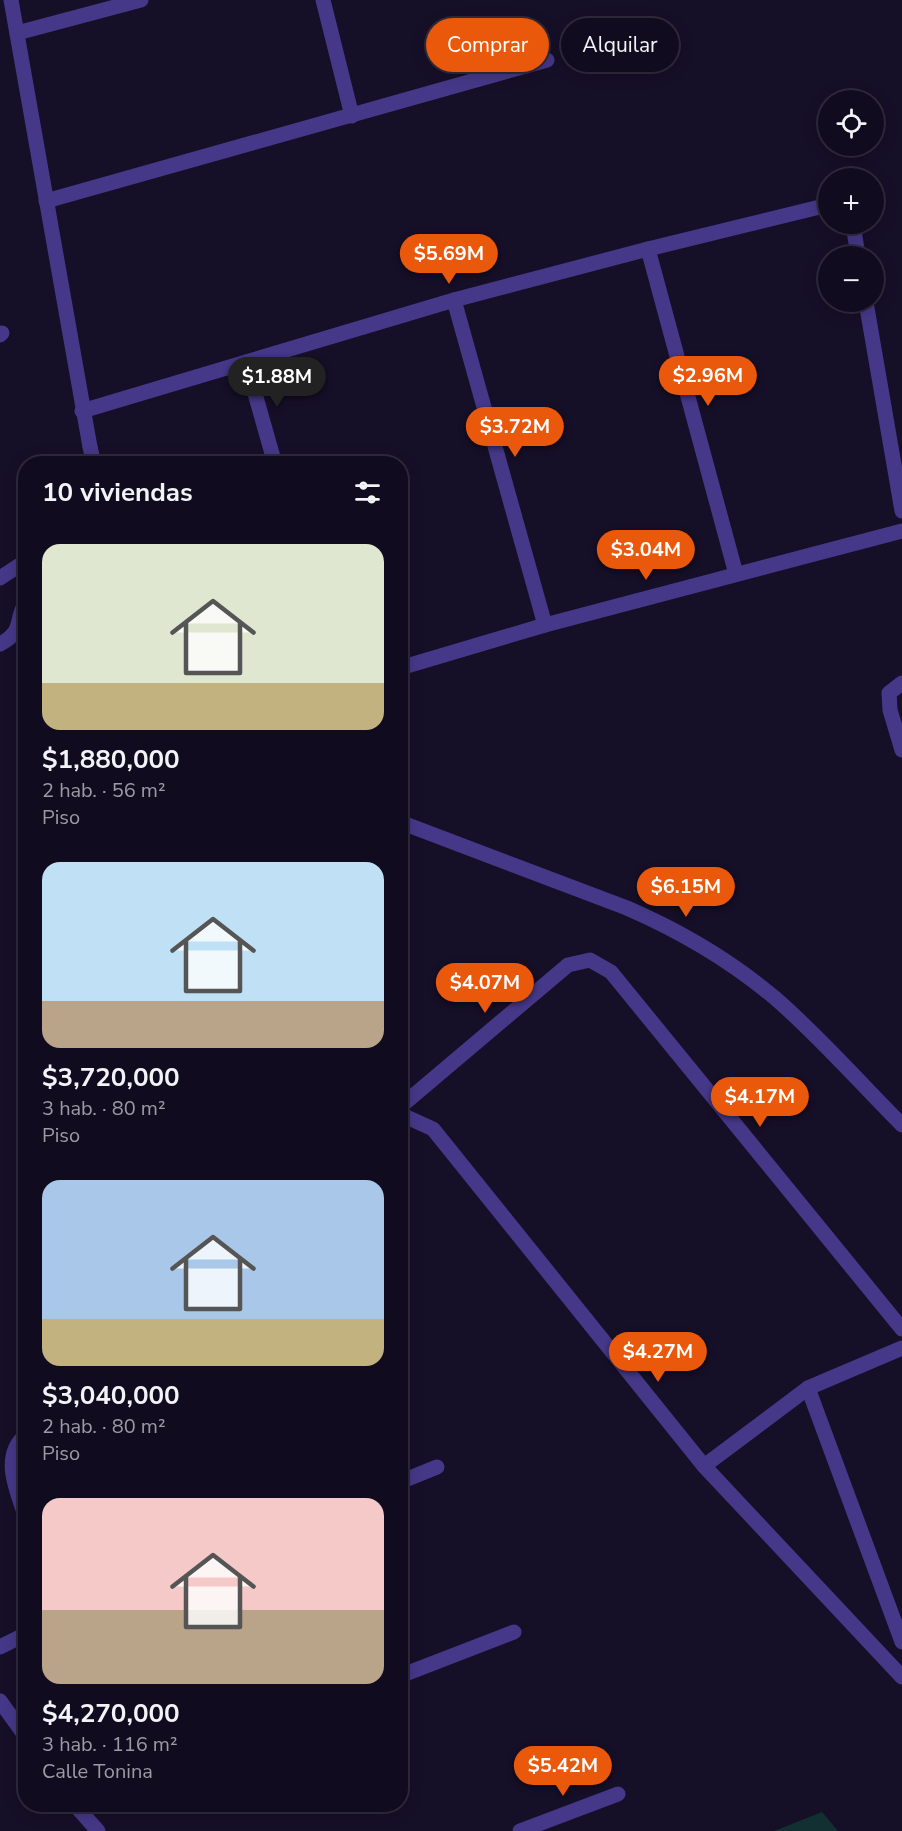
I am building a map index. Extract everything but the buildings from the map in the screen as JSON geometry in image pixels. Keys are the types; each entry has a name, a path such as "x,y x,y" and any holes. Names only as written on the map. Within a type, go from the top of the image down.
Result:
{"street":[{"path":"11,0 82,411 92,456"},
{"path":"17,33 141,0"},
{"path":"323,0 352,116"},
{"path":"46,201 505,72"},
{"path":"82,411 454,300 818,207"},
{"path":"648,249 736,574"},
{"path":"454,300 545,625"},
{"path":"868,312 902,511"},
{"path":"246,362 273,456"},
{"path":"408,666 545,625 902,531"},
{"path":"0,578 18,566"},
{"path":"0,644 10,639 18,627"},
{"path":"902,683 889,693 890,710 902,750"},
{"path":"408,825 627,908 691,940 729,964 775,998 902,1125"},
{"path":"408,1100 568,965 590,960 611,972 902,1329"},
{"path":"408,1118 433,1129 704,1466 902,1677"},
{"path":"704,1466 808,1388 902,1348"},
{"path":"808,1388 902,1642"},
{"path":"18,1442 11,1454 12,1477 18,1495"},
{"path":"408,1479 437,1467"},
{"path":"408,1673 514,1632"},
{"path":"0,1647 18,1638"},
{"path":"0,1701 18,1726"},
{"path":"520,1831 618,1794"},
{"path":"81,1812 98,1831"}],"green space":[{"path":"822,1812 838,1831 774,1831"}]}
